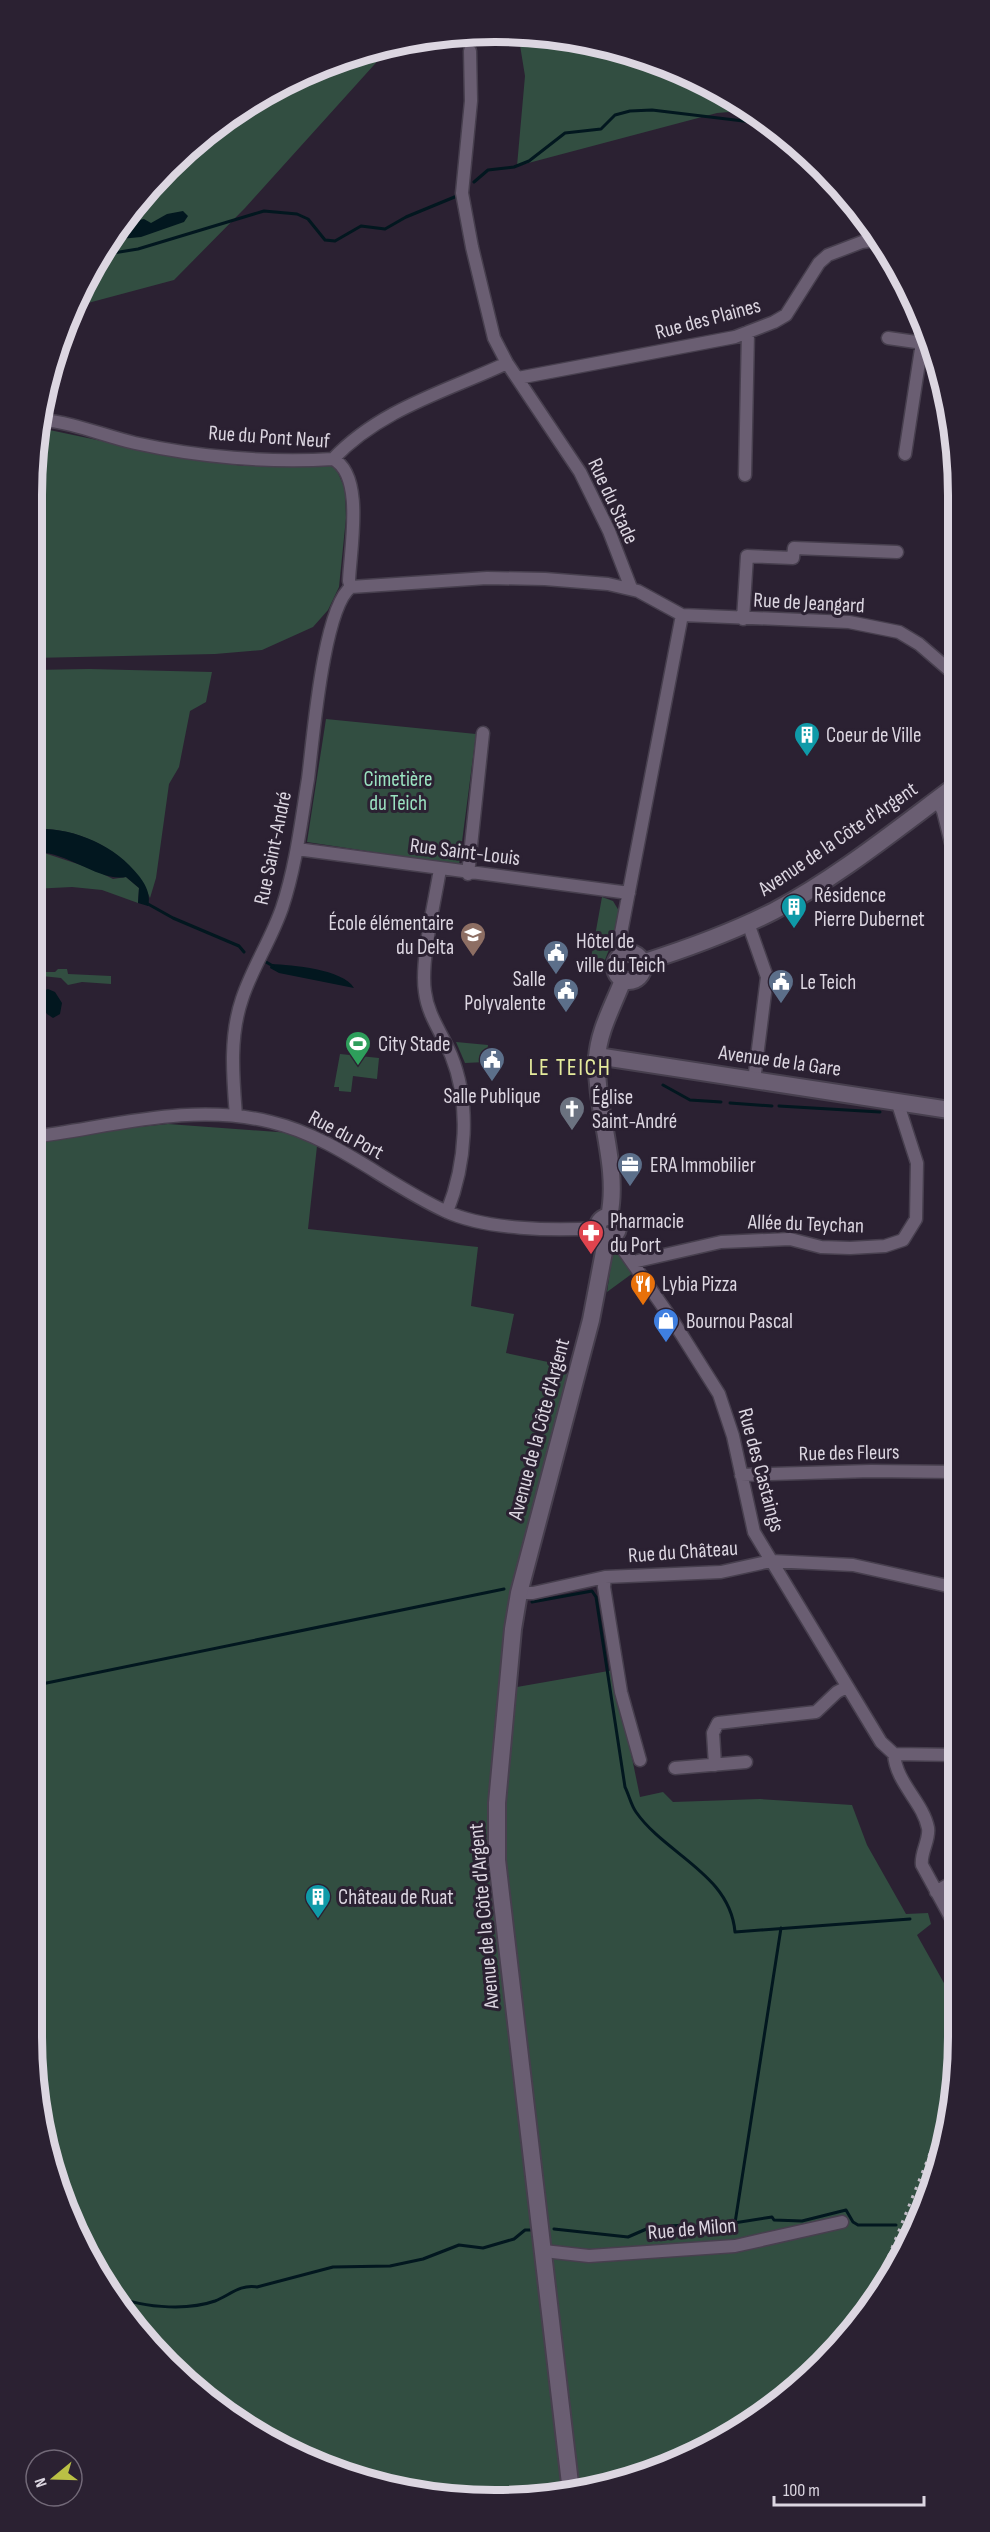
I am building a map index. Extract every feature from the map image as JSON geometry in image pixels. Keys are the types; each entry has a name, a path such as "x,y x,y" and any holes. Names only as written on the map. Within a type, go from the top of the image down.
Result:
{"main road":[{"name":"Avenue de la Côte d'Argent","path":"642,963 748,923 807,891 948,791"},
{"path":"634,954 642,963 642,972 636,979 623,980 615,970 616,961 622,955 634,954"},
{"name":"Avenue de la Côte d'Argent","path":"570,2483 496,1843 511,1652 519,1593 591,1320 607,1229 608,1146 597,1056 603,1028 623,980"},
{"name":"Avenue de la Gare","path":"597,1056 948,1110"}],"street":[{"name":"Rue du Stade","path":"470,51 471,101 462,193 494,338 507,363 564,446 588,487 631,584 630,588"},
{"name":"Rue des Plaines","path":"518,378 668,351 748,332 774,322 786,315 819,264 828,255 870,241"},
{"path":"745,475 748,332"},
{"path":"888,338 922,343"},
{"path":"905,454 925,351"},
{"path":"333,459 346,445 401,410 431,394 507,363"},
{"name":"Rue du Pont Neuf","path":"49,420 136,443 196,452 252,457 333,459 343,465 352,485 349,580 351,587"},
{"path":"742,619 747,556 793,558 794,548 897,552"},
{"path":"351,587 487,578 545,579 630,588 682,615 621,933 622,955"},
{"name":"Rue Saint-André","path":"236,1116 233,1061 239,1009 282,906 297,849 326,648 339,602 351,587"},
{"name":"Rue de Jeangard","path":"682,615 849,622 899,632 919,644 948,669"},
{"path":"468,874 483,733"},
{"path":"937,800 943,811 948,831"},
{"name":"Rue Saint-Louis","path":"297,849 468,874 629,893"},
{"path":"440,869 424,991 430,1015 454,1063 464,1133 457,1180 447,1212"},
{"path":"748,923 767,977 754,1081"},
{"name":"Allée du Teychan","path":"633,1262 721,1242 790,1239 821,1247 850,1248 885,1246 903,1240 916,1219 917,1163 897,1101"},
{"name":"Rue du Port","path":"42,1135 113,1122 185,1114 236,1116 273,1122 321,1139 447,1212 510,1225 607,1229"},
{"name":"Rue des Castaings","path":"607,1229 633,1262 719,1394 733,1436 752,1526 881,1742 894,1754"},
{"name":"Rue des Fleurs","path":"741,1475 871,1471 948,1472"},
{"name":"Rue du Château","path":"519,1593 533,1593 606,1577 721,1572 771,1561 853,1565 948,1585"},
{"path":"606,1577 604,1587 621,1692 640,1760"},
{"path":"716,1765 713,1733 718,1723 724,1720 816,1712 837,1692 847,1687"},
{"path":"948,1755 894,1754 895,1764 901,1778 928,1829 921,1865 948,1913"},
{"path":"675,1768 746,1762"},
{"path":"936,1892 948,1885"},
{"name":"Rue de Milon","path":"544,2251 589,2256 735,2246 842,2222"}],"green space":[{"path":"520,43 554,46 612,57 641,66 668,76 736,111 717,113 517,166 525,76"},
{"path":"382,56 245,208 174,280 85,304 118,243 154,196 196,154 243,118 295,89 322,76"},
{"path":"47,429 178,457 243,466 335,466 345,489 346,518 339,587 328,610 313,627 262,650 215,654 42,658 42,495"},
{"path":"42,670 212,672 206,702 190,711 179,767 169,784 156,878 150,898 142,882 118,856 86,838 68,832 42,829"},
{"name":"Cimetière du Teich","path":"326,719 476,734 459,865 307,842"},
{"path":"42,852 93,869 113,879 126,877 139,888 138,903 102,890 72,887 42,888"},
{"path":"602,897 613,901 619,911 615,934 603,965 590,964"},
{"path":"58,969 67,969 68,974 111,976 111,984 82,982 68,985 61,978 42,976 42,972 55,972"},
{"path":"456,1042 488,1045 486,1062 465,1063"},
{"name":"City Stade","path":"340,1054 379,1058 377,1079 353,1076 351,1092 339,1091 339,1087 334,1087"},
{"path":"168,1124 291,1133 317,1146 308,1229 478,1247 471,1306 514,1314 506,1353 581,1369 524,1599 517,1687 614,1670 640,1797 663,1792 673,1802 760,1799 852,1805 867,1845 906,1914 928,1913 931,1924 917,1935 948,1990 947,2067 933,2154 900,2239 872,2289 854,2313 836,2336 794,2378 747,2414 695,2443 668,2456 612,2475 525,2489 465,2489 436,2486 378,2475 349,2466 322,2456 268,2429 243,2414 196,2378 154,2336 136,2313 118,2289 89,2237 76,2210 57,2154 43,2067 42,1137"},
{"path":"613,1251 617,1251 633,1273 607,1292"}],"water":[{"path":"183,211 188,216 184,222 141,237 121,239 135,221 144,219 151,223 167,214"},
{"path":"42,829 77,835 105,847 129,865 139,876 148,894 148,906 138,903 139,888 126,877 104,875 56,855 42,853"},
{"path":"271,964 328,972 339,976 354,988 279,973 270,968"},
{"path":"48,989 55,992 62,1003 60,1014 53,1018 47,1014 42,1006 42,991"}],"waterway":[{"path":"474,182 488,170 514,167 529,161 565,133 601,129 615,115 630,111 652,110 752,122"},
{"path":"112,253 138,249 264,211 297,214 308,219 325,240 335,241 361,226 385,229 406,217 457,196"},
{"path":"148,904 173,918 239,946 244,952"},
{"path":"266,962 273,966"},
{"path":"663,1085 690,1100 721,1102"},
{"path":"730,1103 772,1106"},
{"path":"779,1106 880,1112"},
{"path":"42,1684 504,1589"},
{"path":"532,1602 592,1591 596,1597 625,1787 631,1803 649,1827 695,1866 722,1895 731,1912 735,1932 910,1919"},
{"path":"735,2223 781,1928"},
{"path":"554,2229 628,2237 651,2227 687,2225 702,2228 772,2217 774,2220 802,2221 846,2210 853,2222 858,2225 896,2225"},
{"path":"126,2300 147,2305 176,2307 203,2304 245,2287 257,2287 333,2267 390,2266 423,2259 459,2245 483,2248 514,2239 525,2230 531,2230"}],"railway":[{"path":"883,2271 936,2138"}],"place":[{"name":"Coeur de Ville","path":"807,758"},
{"name":"Résidence Pierre Dubernet","path":"794,930"},
{"name":"École élémentaire du Delta","path":"473,958"},
{"name":"Hôtel de ville du Teich","path":"556,976"},
{"name":"Le Teich","path":"781,1005"},
{"name":"Salle Polyvalente","path":"566,1014"},
{"name":"City Stade","path":"358,1067"},
{"name":"Salle Publique","path":"492,1083"},
{"name":"Église Saint-André","path":"572,1132"},
{"name":"ERA Immobilier","path":"630,1188"},
{"name":"Pharmacie du Port","path":"591,1256"},
{"name":"Lybia Pizza","path":"643,1307"},
{"name":"Bournou Pascal","path":"666,1344"},
{"name":"Château de Ruat","path":"318,1920"}],"district":[{"name":"LE TEICH","path":"570,1067"}]}
